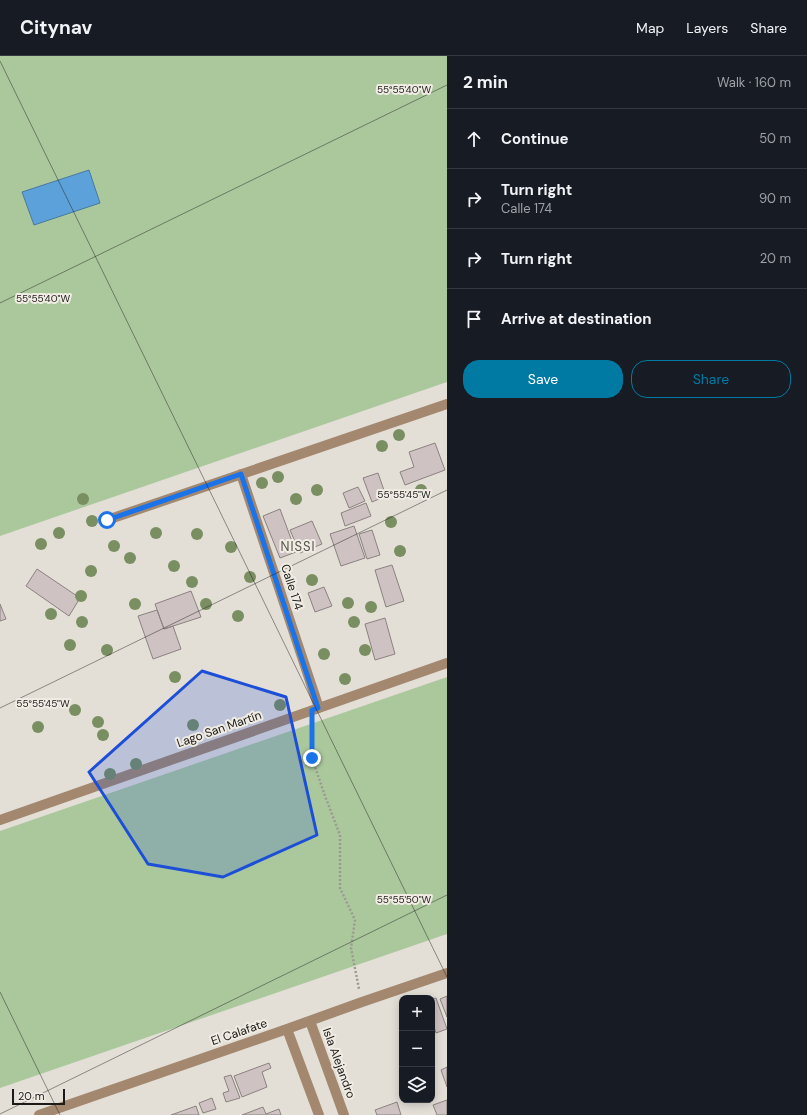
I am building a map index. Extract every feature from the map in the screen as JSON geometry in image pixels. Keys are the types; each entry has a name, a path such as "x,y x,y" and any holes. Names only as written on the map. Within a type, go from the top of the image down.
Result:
{"street":[{"path":"107,520 447,404"},
{"name":"Calle 174","path":"241,474 315,709"},
{"name":"Lago San Martín","path":"0,820 447,663"},
{"name":"El Calafate","path":"39,1115 447,973"},
{"name":"Isla Alejandro","path":"310,1021 344,1115"},
{"path":"287,1029 319,1115"}],"path":[{"path":"315,709 312,758 340,835 340,888 355,920 351,948 362,1002"}],"highlighted area":[{"path":"202,671 286,697 317,835 223,877 148,864 89,772"}],"green space":[{"path":"0,56 447,56 447,382 0,536"},
{"path":"447,677 447,934 0,1088 0,831"}],"water":[{"path":"89,170 100,203 34,225 22,192"}],"building":[{"path":"435,443 445,470 405,485 400,472 414,467 409,452"},
{"path":"378,473 386,496 372,502 363,478"},
{"path":"358,487 365,501 349,508 343,493"},
{"path":"366,503 371,516 345,526 341,513"},
{"path":"280,509 296,552 280,558 263,516"},
{"path":"312,521 322,544 300,553 290,530"},
{"path":"354,526 365,558 341,566 330,534"},
{"path":"372,530 380,555 367,559 359,534"},
{"path":"392,565 404,601 386,607 375,570"},
{"path":"37,569 80,598 69,616 26,586"},
{"path":"324,587 332,606 315,612 308,593"},
{"path":"191,591 201,617 164,629 155,604"},
{"path":"0,604 6,619 0,621"},
{"path":"157,610 164,629 173,626 181,649 153,659 138,616"},
{"path":"385,618 395,654 375,660 365,624"},
{"path":"447,996 447,1017 440,999"},
{"path":"435,998 447,1029 436,1033 435,1030"},
{"path":"269,1063 271,1068 262,1072 267,1087 242,1097 234,1076"},
{"path":"447,1067 447,1087 441,1070"},
{"path":"231,1075 240,1098 226,1102 223,1093 229,1091 224,1077"},
{"path":"212,1098 216,1109 203,1113 199,1103"},
{"path":"447,1100 447,1115 437,1115 433,1105"},
{"path":"397,1102 401,1115 377,1115 375,1110"},
{"path":"196,1106 199,1115 171,1115"},
{"path":"263,1107 266,1114 279,1109 281,1115 242,1115"}],"district":[{"name":"NISSI","path":"298,546"}],"route":[{"path":"107,520 241,474 318,708 312,710 312,758"}]}
